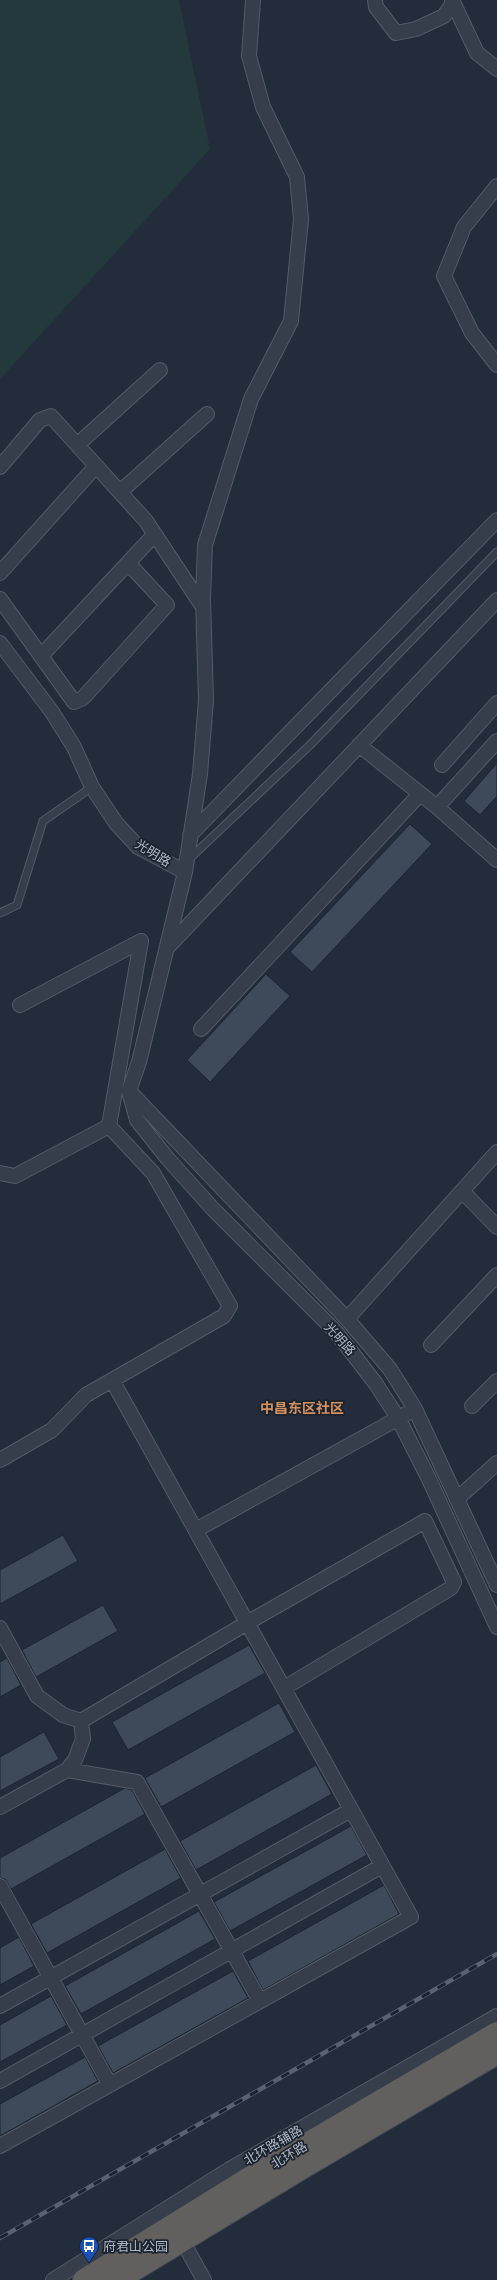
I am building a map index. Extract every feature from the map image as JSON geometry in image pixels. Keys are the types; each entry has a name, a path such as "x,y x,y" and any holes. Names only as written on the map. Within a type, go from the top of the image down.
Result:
{"highway":[{"name":"北环路","path":"84,2280 254,2175 497,2033"},
{"name":"北环路","path":"117,2280 497,2053"}],"street":[{"path":"186,867 200,774 206,700 203,608 205,545 251,399 291,321 301,219 297,176 263,107 249,56 253,0"},
{"path":"375,0 376,7 396,33 416,28 444,16 452,1"},
{"path":"452,1 477,53 497,69"},
{"path":"497,186 464,227 444,276 472,333 497,365"},
{"path":"77,445 160,370"},
{"path":"120,492 207,414"},
{"path":"0,467 40,420 51,416 146,521 203,608"},
{"path":"0,573 96,466"},
{"path":"190,835 497,520"},
{"path":"41,656 155,534"},
{"path":"0,599 74,702 83,698 167,605 128,563"},
{"path":"167,948 497,600"},
{"name":"光明路","path":"0,643 52,712 74,747 92,787 116,823 138,847 186,867 139,1062 129,1091 137,1120 168,1159 213,1209 336,1332 373,1378 398,1418 428,1477 497,1626"},
{"path":"442,765 497,703"},
{"path":"437,807 497,741"},
{"path":"359,745 437,807 497,860"},
{"path":"201,1029 420,794"},
{"path":"20,1005 141,940 109,1126"},
{"name":"光明路","path":"129,1091 347,1319 390,1369 415,1409 458,1498 497,1585"},
{"path":"0,1173 15,1176 109,1126"},
{"path":"0,1460 52,1430 86,1395 224,1316 230,1306 153,1173 109,1126"},
{"path":"347,1319 497,1152"},
{"path":"462,1191 497,1227"},
{"path":"431,1345 497,1275"},
{"path":"0,2146 411,1917 112,1380"},
{"path":"472,1406 497,1382"},
{"path":"196,1530 415,1409"},
{"path":"458,1498 497,1463"},
{"path":"0,1628 37,1696 64,1715 81,1721 425,1521 454,1582 451,1588 284,1688"},
{"path":"0,1807 67,1770 75,1760 83,1739 81,1721"},
{"path":"67,1770 137,1782 260,2001"},
{"path":"0,2006 351,1810"},
{"path":"0,2081 382,1866"},
{"path":"0,1886 110,2085"},
{"name":"北环路辅路","path":"53,2280 230,2169 497,2016"},
{"path":"182,2240 204,2280"}],"lane":[{"path":"186,867 310,745 497,552"},
{"path":"0,913 17,905 43,821 92,787"}],"green space":[{"path":"0,0 179,0 210,149 0,379"}],"building":[{"path":"497,763 497,796 480,815 464,801"},
{"path":"410,824 432,844 312,972 290,952"},
{"path":"266,974 290,996 210,1082 187,1060"},
{"path":"63,1535 78,1561 0,1604 0,1570"},
{"path":"103,1605 118,1631 36,1677 22,1650"},
{"path":"249,1645 265,1673 128,1750 112,1722"},
{"path":"7,1658 21,1685 0,1697 0,1662"},
{"path":"279,1703 295,1732 161,1807 145,1778"},
{"path":"44,1732 59,1759 0,1791 0,1757"},
{"path":"316,1765 332,1794 196,1870 180,1841"},
{"path":"125,1788 132,1790 145,1814 11,1889 5,1879 0,1878 0,1858"},
{"path":"351,1826 367,1855 230,1931 214,1902"},
{"path":"165,1849 181,1878 47,1953 31,1924"},
{"path":"384,1885 399,1914 263,1990 248,1961"},
{"path":"199,1911 215,1939 81,2014 65,1986"},
{"path":"19,1937 34,1966 0,1985 0,1948"},
{"path":"233,1971 248,1998 113,2073 98,2046"},
{"path":"51,1996 67,2025 0,2062 0,2025"},
{"path":"85,2057 98,2081 0,2136 0,2104"}],"railway":[{"path":"0,2238 497,1954"}],"place":[{"name":"府君山公园","path":"89,2263"}],"district":[{"name":"中昌东区社区","path":"302,1408"}]}
